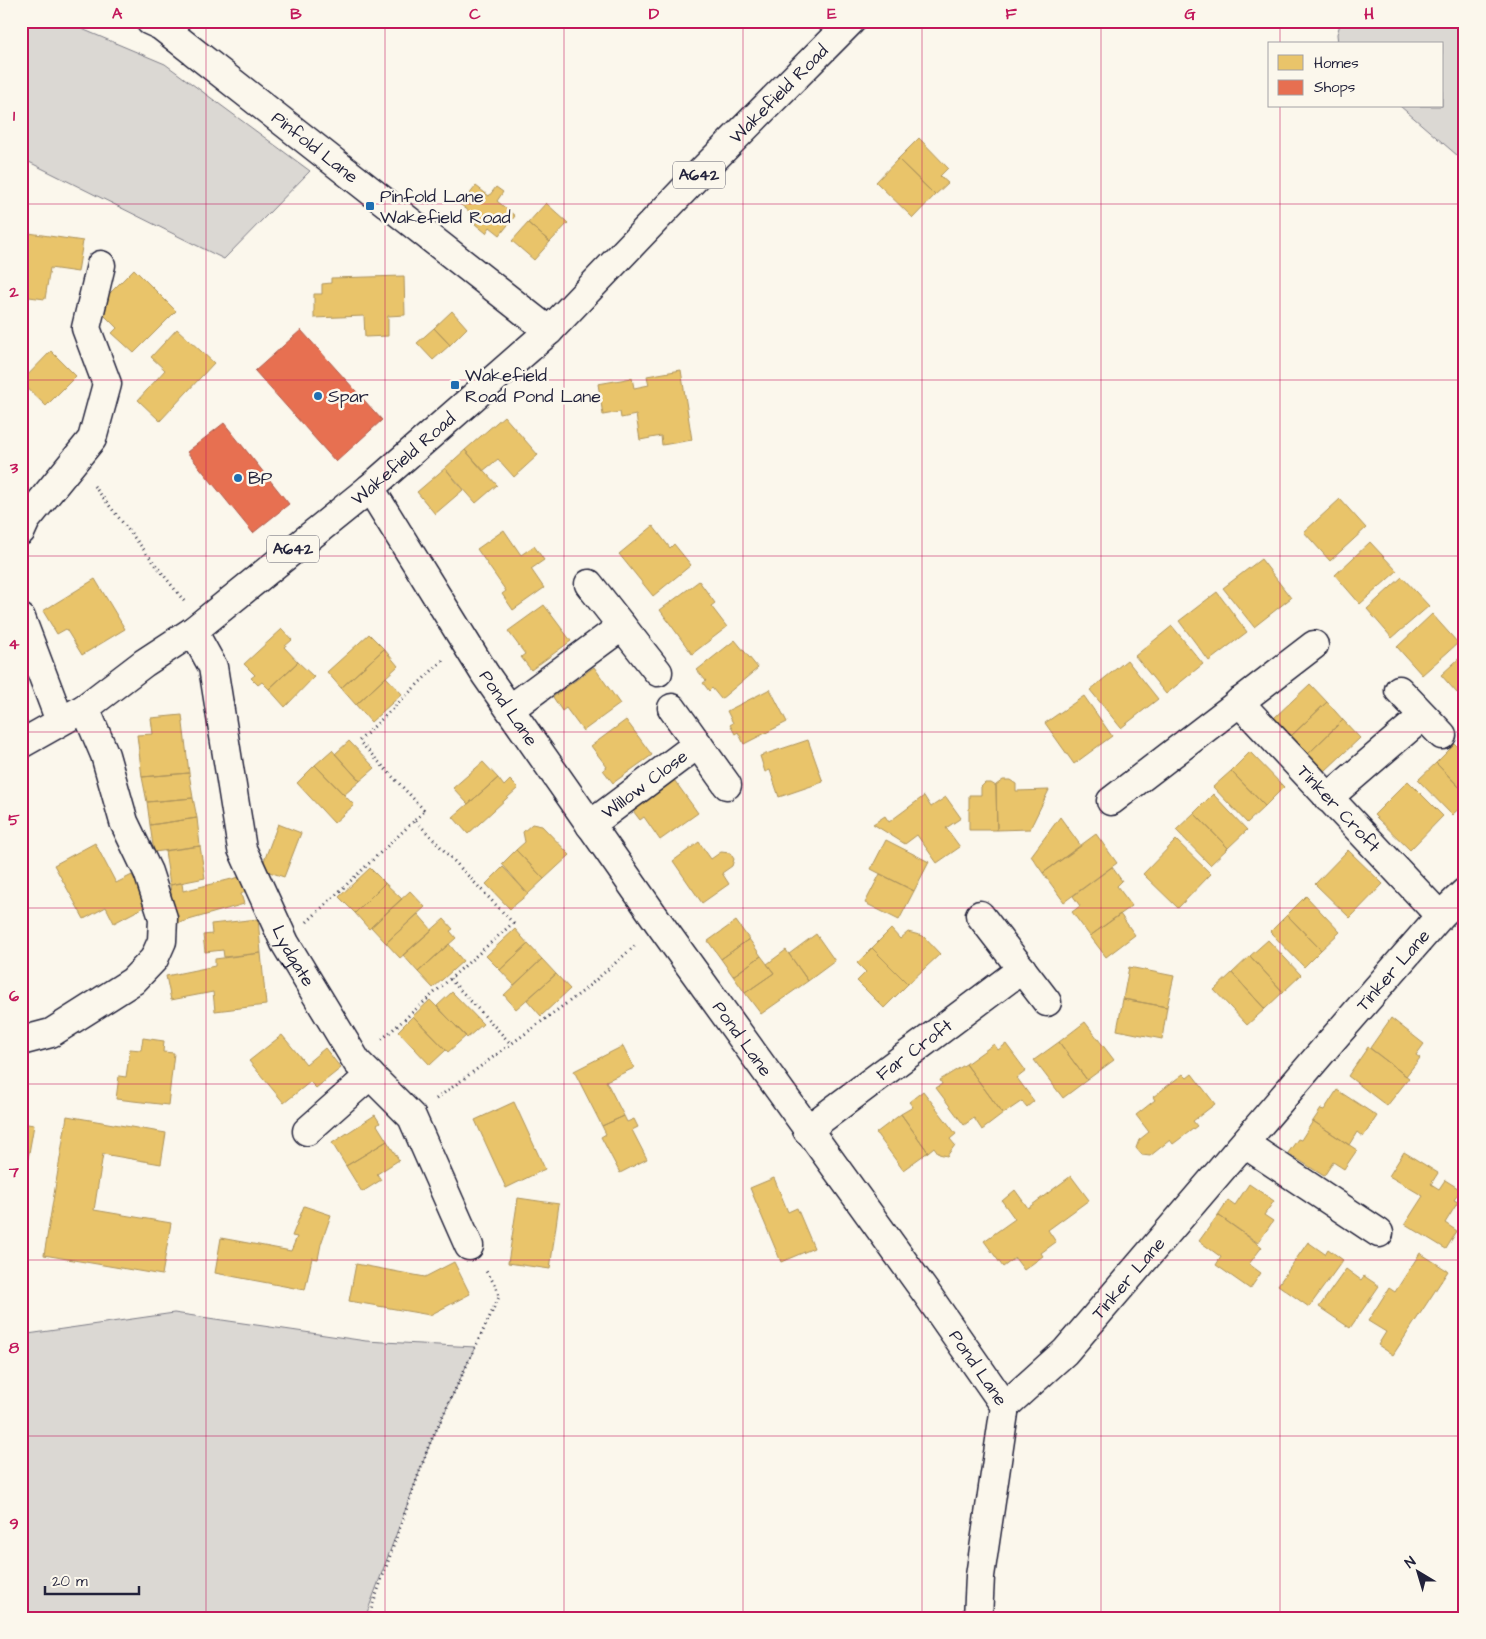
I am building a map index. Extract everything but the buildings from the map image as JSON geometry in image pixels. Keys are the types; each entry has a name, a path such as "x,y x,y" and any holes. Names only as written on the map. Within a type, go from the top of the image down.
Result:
{"main road":[{"name":"Pinfold Lane","path":"150,21 161,26 549,331"},
{"name":"Wakefield Road","path":"21,744 85,708 144,663 197,628 370,488 549,331 701,172 851,21"},
{"path":"21,532 26,520 92,439 107,384 86,328 101,266"},
{"name":"Pond Lane","path":"370,488 463,640 590,825 807,1130 929,1297 1005,1406 980,1576 978,1618"},
{"path":"589,584 658,672"},
{"path":"21,618 60,721"},
{"path":"510,709 622,626"},
{"name":"Lydgate","path":"197,628 213,666 242,849 285,943 363,1069 412,1117 469,1246"},
{"path":"1111,801 1314,645"},
{"path":"1398,690 1442,735"},
{"name":"Tinker Croft","path":"1240,702 1440,916"},
{"path":"21,1041 51,1033 133,981 154,959 162,941 163,918 148,872 124,822 105,755 85,708"},
{"name":"Willow Close","path":"672,708 727,785"},
{"path":"1328,798 1423,716"},
{"name":"Willow Close","path":"590,825 698,744"},
{"name":"Tinker Lane","path":"1005,1406 1065,1352 1440,916 1465,892"},
{"path":"980,914 1047,1002"},
{"name":"Far Croft","path":"807,1130 1022,969"},
{"path":"307,1131 363,1069"},
{"path":"1245,1144 1379,1233"}],"path":[{"path":"90,482 197,628"},
{"path":"285,943 425,811 359,740 463,640"},
{"path":"363,1069 450,979 513,923 416,820"},
{"path":"412,1117 582,992 659,923"},
{"path":"450,979 511,1044"},
{"path":"368,1618 429,1446 499,1297 497,1288 469,1246"}],"shaded area":[{"path":"21,21 63,21 165,64 310,171 224,259 21,158"},
{"path":"1341,21 1465,21 1465,162 1402,108 1444,108 1444,42 1338,42 1337,34"},
{"path":"174,1313 366,1341 475,1347 429,1446 365,1618 21,1618 21,1335"}],"place":[{"name":"Pinfold Lane Wakefield Road","path":"370,206"},
{"name":"Wakefield Road Pond Lane","path":"455,385"},
{"name":"Spar","path":"318,396"},
{"name":"BP","path":"238,478"}]}
